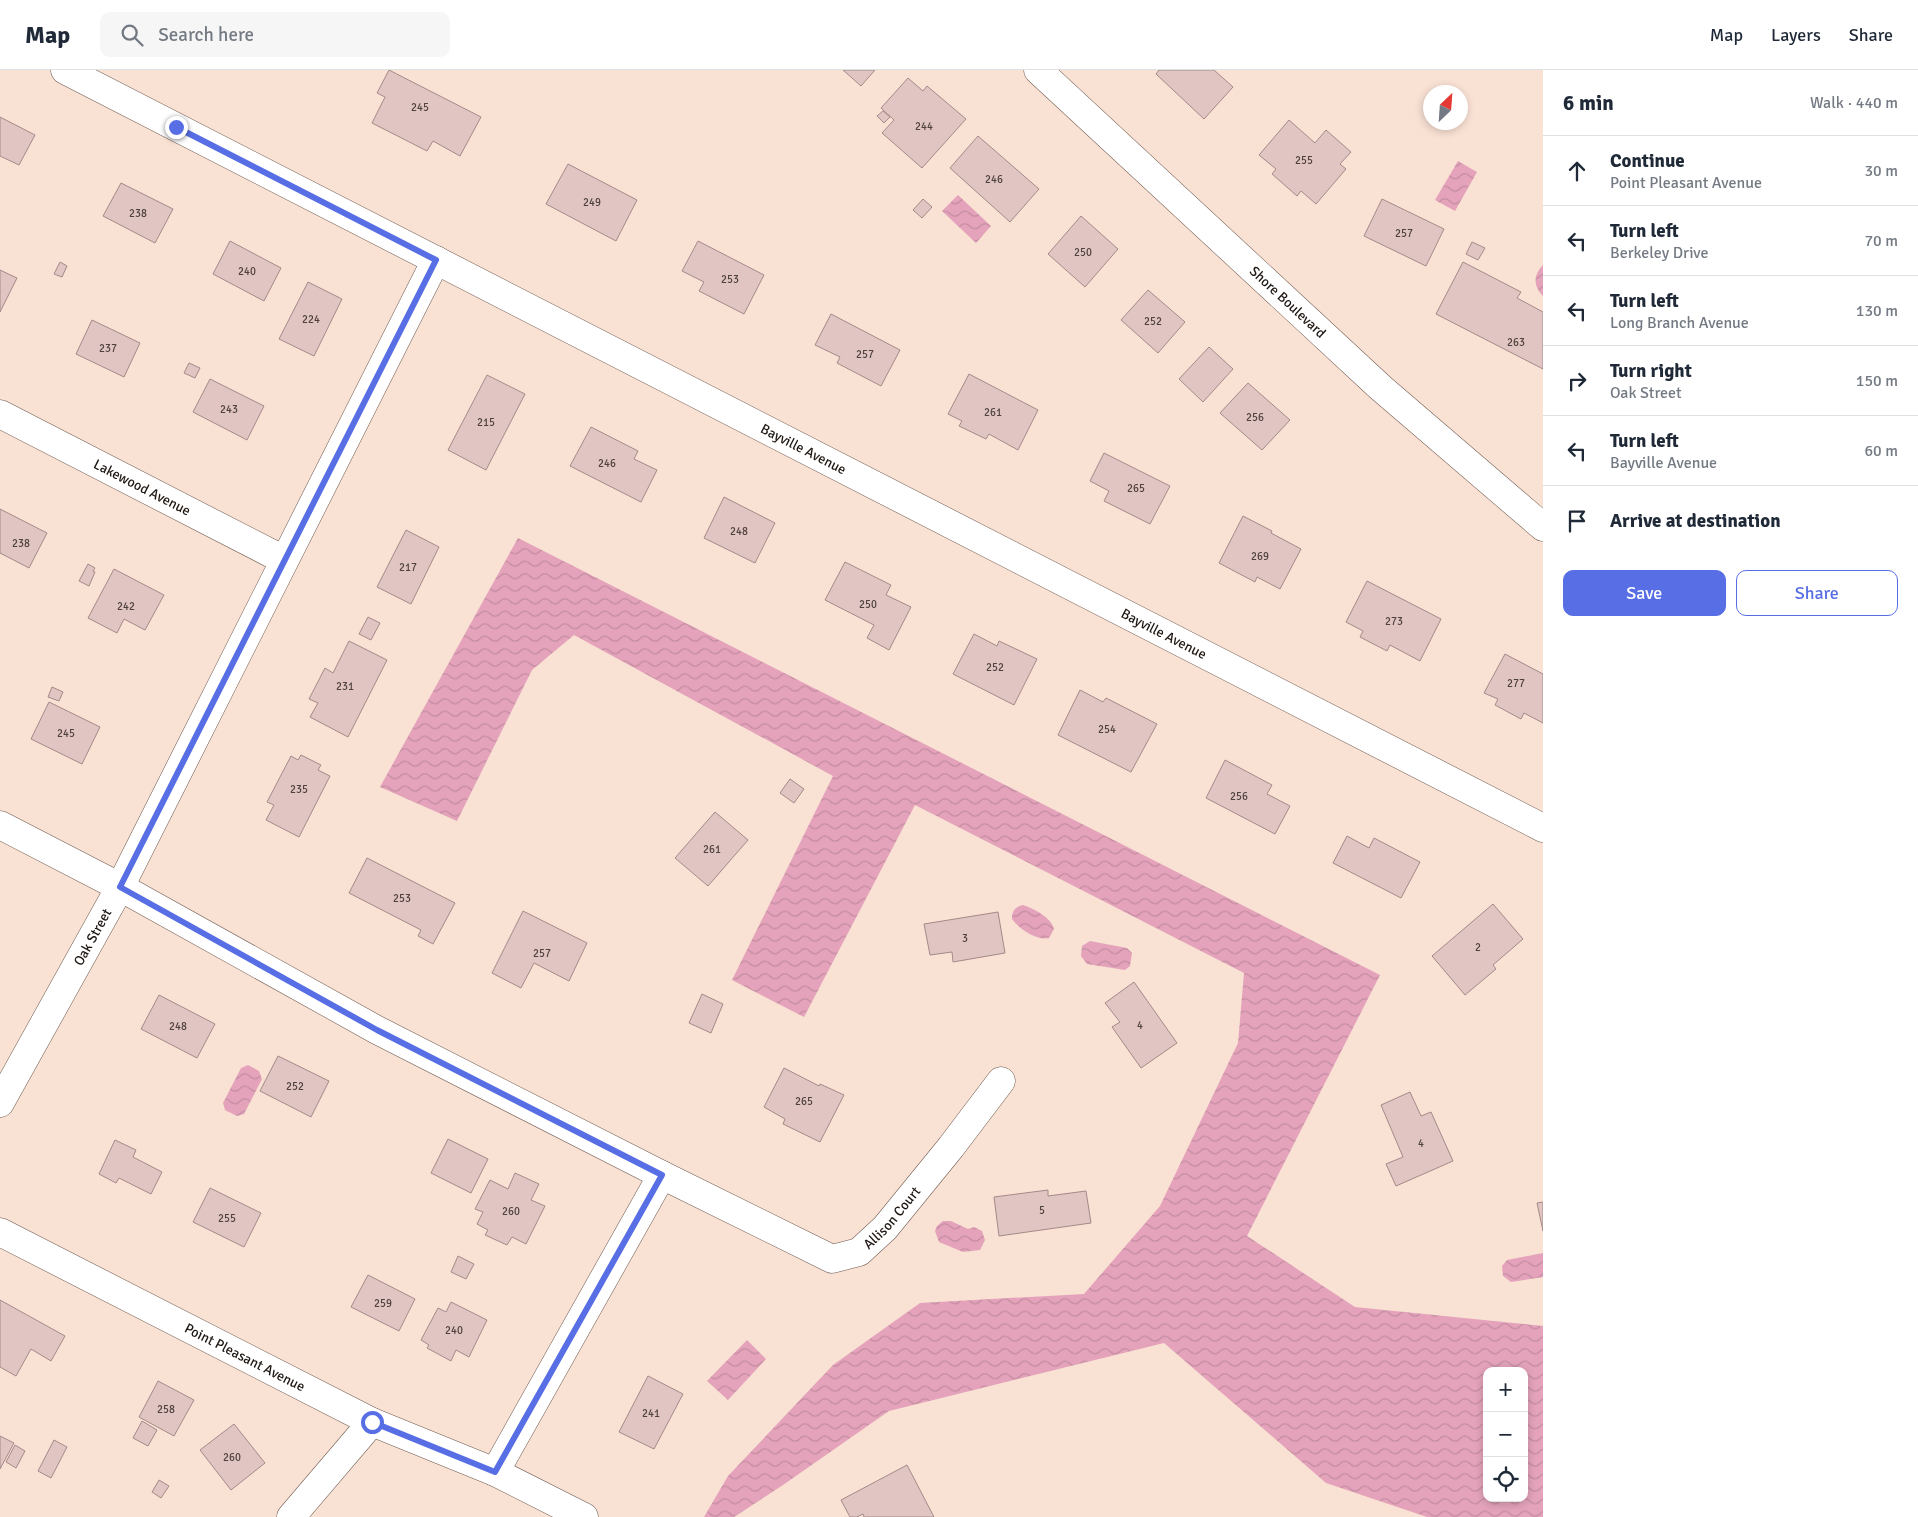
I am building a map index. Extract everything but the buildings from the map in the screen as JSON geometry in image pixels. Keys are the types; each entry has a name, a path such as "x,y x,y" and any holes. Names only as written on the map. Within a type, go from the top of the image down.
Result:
{"street":[{"name":"Bayville Avenue","path":"65,70 1543,828"},
{"name":"Shore Boulevard","path":"1038,70 1381,388 1543,527"},
{"name":"Oak Street","path":"0,1103 120,887 436,260"},
{"name":"Lakewood Avenue","path":"0,414 284,560"},
{"name":"Allison Court","path":"0,825 120,887 377,1030 832,1259 859,1252 885,1228 951,1147 1001,1081"},
{"path":"495,1472 662,1175"},
{"name":"Point Pleasant Avenue","path":"0,1232 372,1422 495,1472 584,1517"},
{"path":"291,1517 372,1422"}],"water":[{"path":"1458,161 1477,172 1455,211 1435,200"},
{"path":"958,195 991,226 976,243 942,211"},
{"path":"1543,265 1543,296 1537,288 1536,277"},
{"path":"518,538 1380,975 1247,1236 1355,1307 1543,1326 1543,1517 1427,1517 1326,1483 1164,1343 889,1411 734,1517 704,1517 728,1476 833,1365 920,1303 1084,1294 1160,1206 1238,1043 1244,973 915,805 804,1017 732,980 833,776 574,635 532,670 457,821 380,787"},
{"path":"1023,905 1037,911 1050,921 1054,929 1049,938 1034,936 1019,927 1012,919 1014,910"},
{"path":"1090,941 1127,948 1132,953 1130,966 1125,970 1087,964 1081,956 1082,946"},
{"path":"248,1065 259,1071 262,1079 244,1114 237,1116 225,1110 223,1103 241,1068"},
{"path":"943,1221 951,1221 968,1229 974,1227 982,1231 985,1240 980,1250 963,1252 939,1242 935,1231 937,1226"},
{"path":"1543,1253 1543,1277 1511,1282 1503,1276 1502,1266 1507,1260"},
{"path":"747,1340 766,1359 728,1400 707,1381"}],"route":[{"path":"176,127 436,260 120,887 377,1030 662,1175 495,1472 372,1422"}]}
